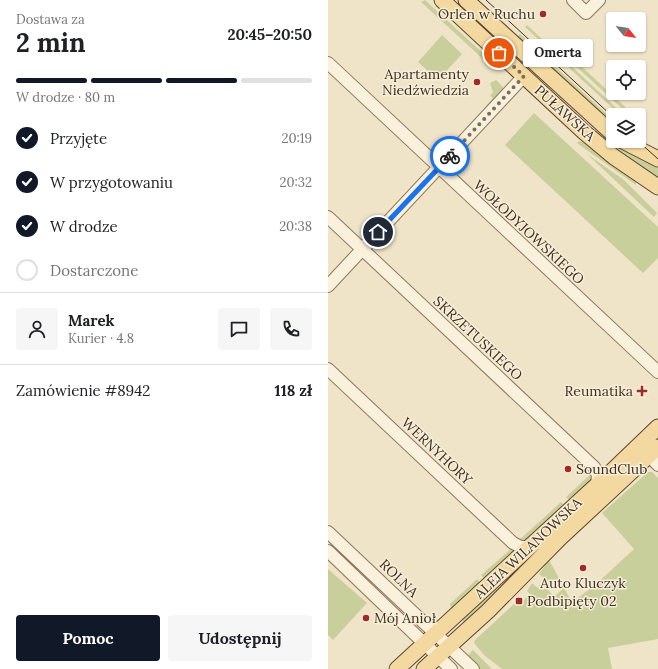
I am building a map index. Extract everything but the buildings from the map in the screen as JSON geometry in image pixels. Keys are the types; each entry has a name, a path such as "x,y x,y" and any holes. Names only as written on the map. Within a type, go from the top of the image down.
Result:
{"main road":[{"name":"PUŁAWSKA","path":"442,0 596,143 658,187"},
{"name":"PUŁAWSKA","path":"466,0 606,128"},
{"path":"637,148 658,159"},
{"name":"ALEJA WILANOWSKA","path":"424,669 488,611 556,541 651,453 658,427"},
{"name":"ALEJA WILANOWSKA","path":"397,669 597,485 651,453"}],"street":[{"path":"572,0 586,14 599,0"},
{"name":"WOŁODYJOWSKIEGO","path":"328,63 658,372"},
{"path":"328,286 524,76"},
{"name":"SKRZETUSKIEGO","path":"328,217 594,467 598,475 597,485"},
{"name":"WERNYHORY","path":"328,369 513,543 520,547 529,547"},
{"name":"ROLNA","path":"328,532 443,651"},
{"name":"ROLNA","path":"328,551 430,638"},
{"path":"443,651 451,669"},
{"path":"443,651 473,669"}],"green space":[{"path":"425,0 486,56 483,59 421,2"},
{"path":"527,25 606,98 606,100 616,108 612,108 525,27"},
{"path":"520,34 606,114 606,119 517,37"},
{"path":"442,35 462,54 438,80 418,62"},
{"path":"555,42 606,89 606,94 555,47"},
{"path":"496,80 503,87 503,89 486,106 493,98 490,96 493,92 490,83"},
{"path":"613,100 618,100 626,108 621,108"},
{"path":"534,113 658,227 658,258 643,273 505,145"},
{"path":"579,141 588,144 636,180 636,185 577,143"},
{"path":"614,148 621,148 658,168 658,178"},
{"path":"587,154 624,180 657,213 654,217"},
{"path":"593,472 594,478 570,501 566,497"},
{"path":"648,472 652,472 658,478 658,639 608,648 612,669 502,669 484,655 474,643 475,640 515,603 518,606 530,594 527,591 532,583 538,588 542,582 554,597 564,588 572,602 594,586 634,549 602,513"},
{"path":"597,492 465,623 462,620 505,581 517,566"},
{"path":"561,502 565,506 527,542 517,542"},
{"path":"512,548 514,551 486,580 481,575"},
{"path":"549,560 559,578 551,585 539,574"},
{"path":"328,569 367,603 333,640 328,635"},
{"path":"477,579 481,584 453,610 450,604"},
{"path":"473,650 492,669 479,669 466,657"}],"tram line":[{"path":"486,0 606,111"},
{"path":"646,148 658,159"}],"way so far":[{"path":"450,156 524,76 499,53"}],"place":[{"name":"Orlen w Ruchu","path":"543,14"},
{"name":"Omerta","path":"499,53"},
{"name":"Apartamenty Niedźwiedzia","path":"477,82"},
{"name":"Reumatika","path":"642,391"},
{"name":"SoundClub","path":"568,469"},
{"name":"Auto Kluczyk","path":"583,568"},
{"name":"Podbipięty 02","path":"519,601"},
{"name":"Mój Anioł","path":"366,618"}],"route":[{"path":"378,232 450,156"}]}
